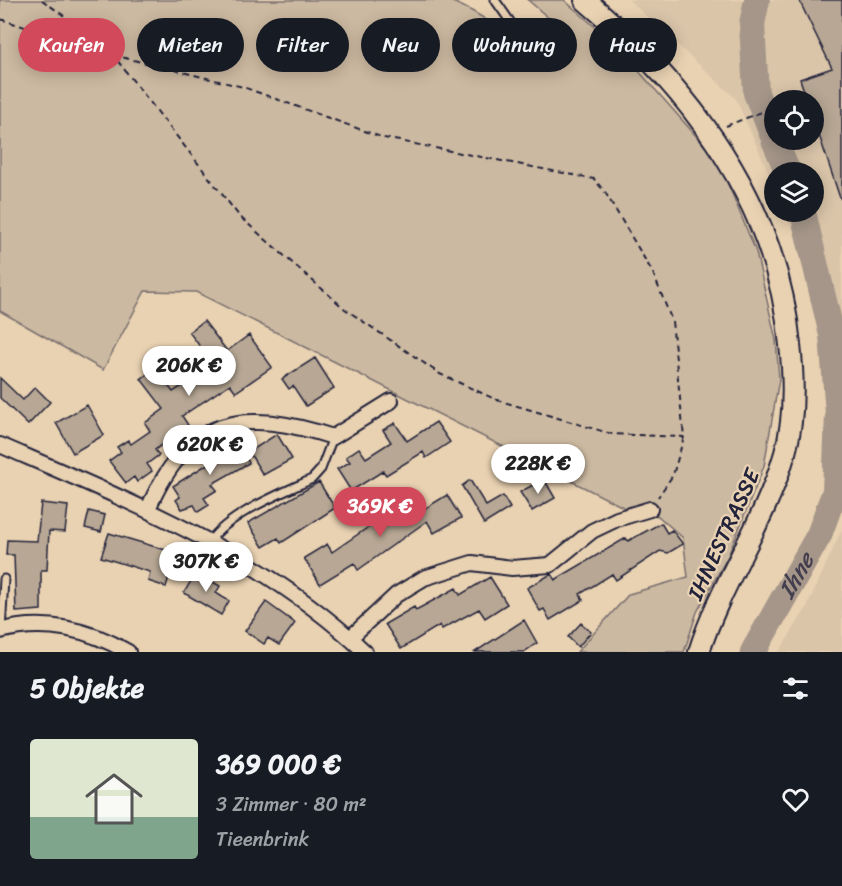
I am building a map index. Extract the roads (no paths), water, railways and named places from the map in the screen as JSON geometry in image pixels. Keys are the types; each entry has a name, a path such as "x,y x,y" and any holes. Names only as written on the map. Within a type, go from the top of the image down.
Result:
{"main road":[{"name":"IHNESTRASSE","path":"585,0 644,54 708,128 750,201 768,243 785,308 793,370 792,414 786,449 762,517 721,594 699,652"}],"street":[{"path":"148,509 158,485 174,463 209,432 233,423 261,420 297,425 333,437 391,401"},
{"path":"0,445 148,509 210,541 269,576 351,638 365,652"},
{"path":"351,638 396,595 424,578 472,563 512,568 550,565 592,531 617,519 650,509"},
{"path":"1,631 14,627 59,626 79,629 112,642 128,652"}],"lane":[{"path":"495,0 508,18"},
{"path":"210,541 217,531 233,521 312,479 321,469 333,437"},
{"path":"1,631 4,579"}],"waterway":[{"name":"Ihne","path":"757,0 752,24 756,93 764,113"},
{"name":"Ihne","path":"778,150 784,162"},
{"name":"Ihne","path":"753,652 819,535 835,491 838,414 832,335 805,222"}]}
